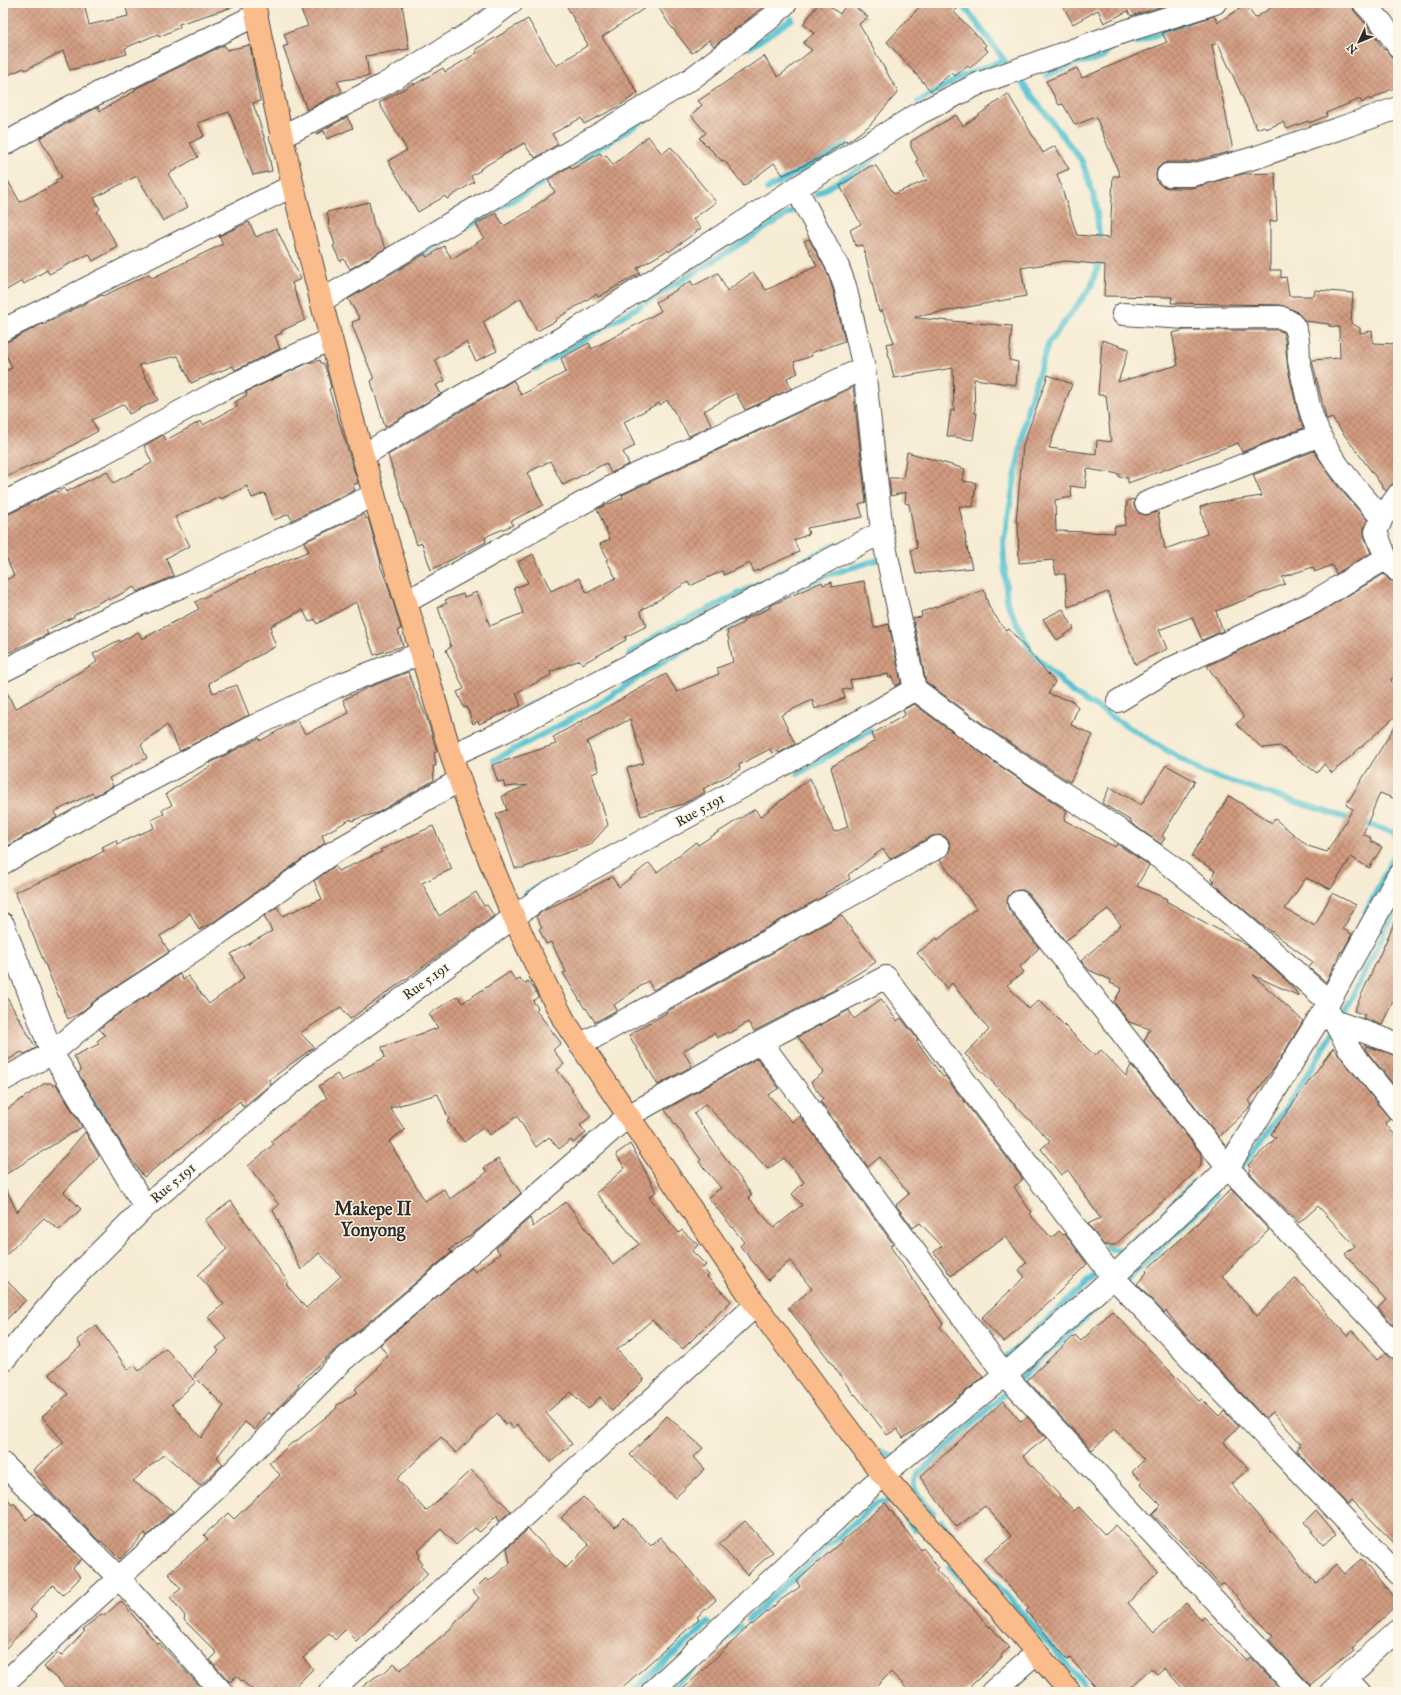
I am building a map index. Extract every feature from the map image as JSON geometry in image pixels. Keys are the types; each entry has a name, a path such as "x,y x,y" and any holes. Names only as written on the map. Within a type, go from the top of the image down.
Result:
{"main road":[{"path":"255,9 292,186 331,339 389,551 422,653 460,780 513,917 540,974 565,1022 580,1045 756,1305 883,1475 960,1562 1070,1692"}],"street":[{"path":"281,137 385,84 475,30 511,3"},
{"path":"321,301 691,79 772,17 786,3"},
{"path":"364,456 441,408 579,328 796,188 920,113 980,83 1126,31 1215,3"},
{"path":"1364,3 1382,23 1398,46"},
{"path":"3,145 68,108 255,9"},
{"path":"1168,175 1192,175 1212,170 1256,157 1398,108"},
{"path":"3,330 292,186"},
{"path":"796,188 838,267 845,286 864,368 882,532 915,689 997,749 1082,805 1170,866 1208,895 1253,933 1330,1010 1398,1044"},
{"path":"1122,314 1186,318 1280,317 1287,320 1293,325 1298,337 1299,360 1310,408 1320,435 1338,466 1382,518"},
{"path":"3,502 102,454 215,393 331,339"},
{"path":"406,602 620,482 864,368"},
{"path":"1146,503 1320,435"},
{"path":"3,672 102,621 194,580 374,495"},
{"path":"1118,701 1170,669 1392,565 1376,532 1382,518 1398,495"},
{"path":"452,755 505,730 882,532"},
{"path":"3,863 105,804 246,730 342,684 422,653"},
{"name":"Rue 5.191","path":"3,1361 65,1287 145,1207 320,1059 547,893 801,754 915,689"},
{"path":"3,1080 52,1053 104,1009 211,939 332,853 460,780"},
{"path":"580,1045 938,848"},
{"path":"652,1692 883,1475 1005,1375 1113,1277 1228,1168 1330,1010 1398,876"},
{"path":"1018,902 1228,1168 1398,1348"},
{"path":"3,924 52,1053 145,1207"},
{"path":"3,1684 215,1490 343,1360 488,1238 628,1116 761,1042 886,977 1113,1277 1398,1575"},
{"path":"1330,1010 1350,1050 1398,1110"},
{"path":"761,1042 1005,1375 1300,1692"},
{"path":"330,1692 756,1305"},
{"path":"3,1464 119,1578 222,1692"},
{"path":"1330,1692 1353,1685 1398,1630"},
{"path":"992,1692 1036,1652"}],"building":[{"path":"3,3 84,3 89,25 128,16 125,3 233,3 233,7 179,24 180,27 159,37 158,34 125,48 127,54 70,70 63,51 25,70 24,68 3,77"},
{"path":"298,3 402,3 409,49 366,56 369,76 337,81 342,91 307,110 283,47 288,45 284,34 308,26"},
{"path":"565,3 652,3 602,37 638,93 616,108 584,124 581,118 552,134 558,144 535,158 524,143 471,176 474,182 447,199 445,196 418,212 388,161 407,150 379,103 443,68 445,72 477,53 476,49 528,19 556,66 588,45"},
{"path":"656,3 768,3 714,46 709,40 692,53 669,24"},
{"path":"819,3 825,3 840,14 847,3 850,3 868,17 859,24 898,92 869,126 847,142 846,140 824,156 783,175 774,163 744,186 724,160 722,161 699,138 706,133 691,115 702,105 698,101 764,56 778,77 812,50 803,43 814,33 803,24"},
{"path":"923,3 963,3 954,12 986,45 984,47 988,51 970,68 968,66 955,76 952,72 931,91 887,42"},
{"path":"1061,3 1173,3 1131,16 1128,11 1104,23 1098,10 1073,24"},
{"path":"1278,3 1352,3 1354,11 1372,31 1384,50 1385,49 1392,57 1398,58 1398,86 1370,100 1369,98 1362,103 1360,99 1326,113 1327,116 1309,123 1308,121 1287,129 1283,122 1266,129 1264,126 1257,129 1218,43 1212,45 1233,151 1190,162 1168,162 1162,164 1157,169 1157,182 1168,188 1192,188 1242,174 1275,173 1277,221 1270,221 1270,270 1281,270 1281,278 1286,277 1289,296 1314,296 1315,290 1353,293 1351,323 1360,328 1360,333 1372,331 1373,343 1398,344 1398,483 1392,484 1386,491 1332,418 1327,420 1326,418 1312,360 1340,358 1339,327 1329,326 1329,324 1305,321 1296,311 1280,305 1171,303 1172,297 1104,296 1105,265 1066,261 1021,268 1026,296 915,317 1012,326 1009,360 1018,362 1016,385 974,379 975,413 977,413 973,440 947,436 951,410 954,411 953,368 894,378 886,344 894,342 882,310 879,312 863,245 856,246 850,230 861,224 840,186 870,166 876,166 894,194 927,180 916,161 918,160 911,147 911,141 956,115 963,126 1008,94 1043,153 1055,146 1069,169 1057,174 1077,235 1110,238 1113,176 1120,176 1096,117 1075,125 1063,104 1059,105 1046,81 1077,68 1082,78 1167,42 1162,33 1214,16 1218,22 1246,5 1255,18"},
{"path":"224,45 227,50 250,45 260,101 253,103 267,146 272,171 253,175 229,112 198,123 204,136 190,143 198,157 168,174 188,207 163,221 137,176 94,198 100,209 97,211 118,247 93,261 89,254 49,274 47,270 24,284 22,281 3,292 3,172 20,202 57,183 55,180 62,177 40,138 98,107 100,111 135,91 135,89"},
{"path":"347,117 353,128 327,139 324,131 316,134"},
{"path":"648,136 662,154 671,147 716,202 693,219 701,228 669,252 668,250 637,268 640,273 598,297 596,294 555,320 556,321 537,331 521,298 483,322 497,351 476,361 466,342 435,360 445,381 436,385 441,394 385,427 371,381 374,379 352,325 352,322 360,319 348,299 425,254 427,257 444,246 452,259 484,238 476,224 496,213 504,226 533,209 532,208 555,192 548,180 570,166 572,169 600,153 603,157 606,155 613,165"},
{"path":"369,202 374,226 386,248 350,269 344,259 340,261 333,246 335,245 328,223 327,212"},
{"path":"249,222 256,237 276,228 301,279 292,283 305,320 281,331 282,333 275,336 280,349 235,370 233,366 191,383 178,356 139,365 158,400 129,414 124,404 92,420 98,431 57,454 8,476 3,466 3,372 12,368 3,348 3,342 9,341 102,295 103,296 149,274 152,278 223,244 219,236"},
{"path":"809,239 827,272 833,290 845,341 811,353 812,356 794,362 798,373 787,378 791,389 745,410 736,393 704,411 712,425 689,436 667,400 660,405 659,403 624,422 635,446 623,452 629,464 611,473 606,463 563,485 550,461 527,473 543,505 511,521 513,525 489,535 485,538 486,542 431,570 422,543 417,545 388,455 512,381 514,381 521,395 566,372 561,358 589,343 592,349 661,311 656,302 691,281 693,286 718,273 727,291 753,272 766,290 817,266 804,241"},
{"path":"1185,330 1278,330 1283,332 1288,369 1303,428 1242,452 1238,443 1128,483 1128,478 1119,477 1119,474 1087,469 1085,488 1070,486 1072,497 1055,500 1056,531 1115,533 1114,527 1125,525 1127,501 1134,499 1134,507 1139,513 1145,515 1158,512 1165,549 1207,534 1200,507 1212,503 1262,496 1253,475 1314,451 1339,488 1367,520 1364,528 1364,536 1371,553 1336,574 1332,565 1315,572 1313,567 1282,577 1285,584 1216,611 1223,631 1202,640 1192,617 1159,630 1167,649 1135,664 1108,592 1068,607 1065,574 1056,574 1053,560 1019,563 1018,522 1016,522 1023,445 1048,375 1072,384 1049,448 1096,454 1097,440 1111,442 1106,395 1098,395 1102,340 1129,349 1118,382 1178,365 1172,333"},
{"path":"320,360 327,372 331,388 329,389 358,483 353,485 355,490 292,520 289,514 274,520 265,493 252,498 247,486 221,499 220,497 175,517 190,546 166,558 174,576 137,592 134,587 109,600 108,598 74,615 74,617 46,630 48,634 3,655 3,581 14,576 3,550 3,515 9,514 64,488 66,492 107,471 113,483 152,463 144,446 163,435 166,440 201,421 203,425 238,406 235,402 247,395 246,392 306,364"},
{"path":"853,387 866,502 859,504 863,517 807,528 809,534 794,540 799,552 754,572 750,563 724,575 722,571 690,586 688,582 640,611 647,626 625,637 626,640 582,664 580,660 550,672 551,675 516,693 521,706 479,724 478,721 473,724 467,707 464,708 457,692 464,689 446,650 451,647 438,607 447,603 445,600 463,594 464,597 477,592 490,626 523,613 514,588 528,583 518,562 533,554 551,591 579,578 587,593 616,578 606,560 608,559 600,544 610,539 597,509 623,498 622,495 626,493"},
{"path":"907,452 965,469 962,481 976,483 973,507 959,506 972,568 916,574 911,550 917,548 909,504 905,503 906,492 891,496 889,478 903,478"},
{"path":"364,514 366,519 368,518 381,564 380,565 400,625 401,629 398,630 403,646 374,655 356,602 317,624 315,619 309,622 303,610 271,626 272,630 270,631 276,646 209,683 213,693 237,685 249,715 180,751 167,725 141,745 147,758 109,778 113,786 95,796 93,793 54,812 57,817 3,849 3,684 15,709 97,662 93,654 138,632 142,639 199,609 195,602 234,582 309,551 304,542"},
{"path":"1384,574 1389,580 1398,583 1398,675 1391,679 1398,703 1398,714 1332,773 1324,764 1317,773 1280,746 1261,747 1236,724 1244,717 1207,666 1317,614"},
{"path":"864,581 874,628 889,624 901,683 895,686 892,677 889,678 888,674 850,680 852,688 842,690 845,698 815,709 812,700 781,715 795,744 779,753 778,751 772,753 770,749 739,765 740,769 703,789 705,792 683,804 641,816 627,768 644,763 630,719 587,742 599,771 592,774 608,825 590,845 522,868 515,868 496,814 507,810 502,796 528,785 505,787 503,781 498,782 492,765 556,744 553,737 666,674 677,692 719,674 717,668 733,662 727,631 743,623 743,620 770,608 769,606 822,582 823,585 832,582 832,587"},
{"path":"984,590 989,607 1006,631 1009,629 1055,682 1048,694 1072,701 1078,707 1071,725 1093,735 1070,782 994,732 926,682 913,618 922,617 921,612"},
{"path":"1063,609 1074,629 1057,640 1043,619"},
{"path":"408,672 427,719 437,752 434,753 436,766 433,766 434,780 377,813 352,821 351,819 322,835 325,843 212,923 199,930 190,913 176,926 160,936 169,952 97,999 80,1013 68,1019 15,892 66,871 104,851 102,847 116,840 117,844 154,828 151,820 164,814 162,810 172,805 166,794 211,766 210,763 259,738 260,741 297,720 305,734 349,713 343,700 367,688"},
{"path":"914,704 991,760 1067,811 1064,820 1115,847 1117,844 1149,865 1137,886 1167,899 1166,901 1248,946 1289,983 1299,996 1253,975 1303,1021 1277,1064 1249,1101 1252,1105 1219,1137 1144,1041 1150,1029 1129,1022 1114,1002 1122,988 1110,983 1111,980 1089,970 1081,961 1121,925 1108,909 1065,941 1029,894 1023,890 1017,890 1012,892 1008,897 1007,903 1009,910 1039,948 1020,967 1024,972 1007,985 1029,1009 1039,1000 1095,1056 1101,1050 1126,1076 1131,1065 1201,1154 1201,1166 1178,1189 1136,1224 1137,1225 1115,1245 1104,1245 1088,1224 1100,1218 1068,1170 1061,1175 1041,1149 1050,1141 965,1054 989,1030 952,983 947,989 917,953 937,938 938,940 976,908 940,860 948,854 950,848 949,841 944,836 932,836 890,859 883,849 848,875 850,879 825,893 826,895 653,990 648,981 614,1005 617,1010 595,1022 586,1008 585,1009 563,973 566,972 551,942 546,944 539,929 542,928 536,917 543,911 612,877 619,887 649,863 657,872 696,842 698,845 755,809 760,817 810,778 834,832 848,827 831,767 875,741 872,734 905,715 903,710"},
{"path":"1398,721 1398,800 1380,793 1363,834 1371,838 1370,841 1382,847 1369,868 1351,857 1331,889 1306,878 1285,909 1315,926 1332,893 1356,905 1343,929 1352,934 1342,952 1341,951 1326,982 1309,968 1313,962 1261,924 1213,883 1215,881 1211,879 1215,871 1191,856 1229,796 1272,823 1275,819 1308,846 1327,852 1353,809 1346,805"},
{"path":"1166,765 1195,781 1162,836 1165,838 1161,844 1131,823 1131,821 1102,803 1110,787 1141,805"},
{"path":"433,826 452,869 422,883 439,916 476,892 484,906 487,905 494,916 350,1019 341,1007 300,1033 314,1047 269,1080 271,1084 243,1107 240,1101 144,1177 129,1156 78,1073 81,1071 74,1056 99,1044 97,1041 105,1035 99,1029 111,1019 180,974 183,980 188,976 209,1004 244,978 231,954 272,931 264,916 277,907 282,916 322,899 314,881 335,866 338,871 382,852 380,850"},
{"path":"841,915 876,962 835,988 836,989 754,1031 748,1022 729,1034 728,1032 717,1038 714,1033 683,1051 692,1066 658,1085 629,1035 666,1012"},
{"path":"1398,915 1398,1004 1392,1002 1382,1025 1363,1018 1365,1015 1354,1011"},
{"path":"510,972 516,981 520,978 524,984 528,981 534,989 538,997 533,1001 538,1008 536,1010 561,1043 553,1050 564,1064 557,1070 573,1089 571,1090 591,1116 580,1125 586,1133 573,1143 571,1140 559,1149 549,1137 536,1147 517,1116 490,1135 484,1127 464,1142 447,1121 449,1120 438,1094 390,1108 405,1130 389,1141 425,1201 444,1189 450,1199 487,1172 484,1168 498,1159 521,1193 482,1227 449,1250 452,1252 335,1350 298,1384 299,1386 271,1415 269,1412 255,1430 245,1422 217,1457 223,1464 200,1486 164,1454 133,1481 173,1511 147,1536 145,1533 120,1559 101,1541 100,1542 52,1494 33,1470 64,1442 42,1417 68,1394 49,1374 81,1346 77,1340 96,1325 128,1370 134,1365 139,1371 165,1348 196,1382 172,1404 201,1438 224,1406 194,1376 219,1351 216,1348 227,1339 208,1317 224,1304 198,1275 227,1249 205,1220 231,1201 288,1282 286,1284 306,1308 341,1276 319,1253 301,1270 273,1210 279,1205 248,1166 274,1144 271,1141 327,1098 319,1086 337,1074 342,1081 385,1057 382,1047 438,1028 429,1014 458,996 462,1003"},
{"path":"3,991 36,1048 25,1054 21,1052 3,1063"},
{"path":"881,999 897,1021 901,1018 943,1077 945,1076 1023,1179 1014,1187 1031,1212 1029,1214 1052,1238 1059,1231 1063,1235 1065,1234 1087,1264 1051,1300 1004,1342 981,1318 1025,1277 1019,1270 1027,1262 1005,1237 951,1276 934,1252 942,1246 920,1223 913,1228 896,1205 909,1194 880,1157 868,1167 820,1101 823,1098 811,1082 824,1072 798,1037 849,1010 854,1019"},
{"path":"1366,1046 1398,1056 1398,1090 1365,1049"},
{"path":"1333,1048 1390,1119 1385,1123 1398,1139 1398,1330 1378,1308 1386,1300 1345,1254 1355,1246 1318,1206 1299,1223 1249,1172 1251,1170 1248,1165 1276,1138 1271,1134"},
{"path":"757,1058 779,1088 768,1095 792,1122 800,1116 893,1244 890,1246 943,1324 940,1327 983,1377 931,1420 903,1438 897,1429 887,1435 855,1394 854,1395 827,1357 788,1308 812,1289 790,1261 768,1280 740,1246 744,1242 708,1197 721,1188 699,1162 701,1160 665,1110","holes":["705,1104 768,1169 784,1158 804,1182 792,1194 802,1205 774,1228 748,1197 752,1195 694,1114"]},
{"path":"45,1083 51,1083 53,1086 56,1084 82,1127 3,1176 3,1112"},
{"path":"85,1132 99,1156 64,1192 81,1209 59,1230 44,1218 3,1258 3,1182 17,1212"},
{"path":"630,1144 656,1192 649,1197 679,1233 682,1230 698,1245 692,1251 706,1265 702,1268 709,1275 707,1277 731,1301 683,1349 652,1320 617,1350 644,1379 612,1411 600,1397 588,1409 571,1392 546,1413 572,1444 551,1462 517,1424 513,1428 509,1423 506,1425 497,1413 456,1453 441,1437 397,1479 426,1511 471,1470 511,1511 499,1521 497,1515 480,1532 475,1528 456,1545 441,1529 417,1552 420,1555 418,1558 422,1563 420,1565 428,1574 356,1641 345,1630 335,1640 329,1633 303,1658 313,1669 290,1692 255,1692 236,1676 230,1682 210,1660 217,1653 184,1620 185,1616 170,1597 181,1589 168,1573 208,1539 204,1535 228,1513 234,1519 280,1475 269,1463 293,1442 294,1443 337,1408 336,1406 358,1392 355,1389 378,1368 377,1367 388,1356 380,1345 471,1268 475,1272 500,1254 496,1248 530,1218 533,1227 566,1202 613,1265 639,1244 596,1193 625,1168 616,1154"},
{"path":"1231,1189 1269,1230 1222,1276 1257,1316 1296,1278 1347,1336 1353,1331 1377,1360 1386,1353 1394,1360 1398,1360 1398,1547 1352,1500 1347,1504 1300,1455 1296,1449 1301,1444 1273,1412 1265,1418 1182,1331 1166,1311 1164,1313 1137,1284 1147,1272 1146,1270 1190,1231"},
{"path":"3,1277 26,1300 3,1323"},
{"path":"1112,1311 1199,1401 1202,1399 1219,1416 1224,1411 1239,1427 1223,1442 1249,1469 1231,1484 1316,1584 1336,1565 1344,1574 1361,1559 1394,1598 1396,1605 1352,1647 1354,1649 1310,1685 1269,1640 1273,1636 1224,1583 1220,1586 1189,1550 1152,1514 1161,1505 1140,1484 1142,1482 1132,1472 1144,1460 1114,1429 1092,1450 1027,1380 1075,1335 1081,1341"},
{"path":"1003,1401 1021,1422 1027,1417 1046,1438 1023,1456 1074,1511 1079,1507 1105,1535 1116,1525 1158,1572 1128,1603 1154,1633 1186,1603 1201,1619 1204,1617 1246,1660 1250,1657 1283,1692 1186,1692 1164,1668 1157,1674 1151,1668 1126,1692 1100,1692 1070,1658 1068,1660 1026,1611 1029,1609 985,1559 1012,1536 985,1506 957,1527 920,1477"},
{"path":"667,1416 703,1448 694,1457 705,1469 675,1498 630,1455"},
{"path":"3,1493 12,1505 14,1503 26,1520 35,1513 82,1559 73,1568 81,1577 63,1595 53,1585 30,1610 37,1616 3,1651"},
{"path":"583,1497 615,1527 624,1518 651,1546 660,1537 716,1600 697,1617 699,1619 617,1692 356,1692 375,1677 385,1672 394,1663 400,1670 448,1631 479,1598 473,1591 486,1578 489,1581 510,1563 507,1548 528,1529 566,1568 589,1545 561,1518"},
{"path":"885,1503 921,1550 923,1548 938,1567 936,1570 1009,1648 1001,1655 1002,1657 964,1692 910,1692 891,1672 871,1692 680,1692 751,1624 752,1625 782,1599 800,1587 797,1581"},
{"path":"1316,1510 1336,1534 1323,1544 1304,1522"},
{"path":"745,1521 773,1552 747,1575 719,1544"},
{"path":"121,1601 157,1644 159,1643 205,1692 71,1692 44,1667 58,1653 61,1656 85,1631 83,1630 101,1614 104,1616"}],"waterway":[{"path":"958,3 968,11 1010,68"},
{"path":"1218,9 1235,3"},
{"path":"749,48 792,19"},
{"path":"1136,43 1186,23"},
{"path":"1046,76 1075,63 1099,59 1104,56 1109,49"},
{"path":"918,102 962,76 1004,60"},
{"path":"1016,75 1082,161 1096,203 1100,245"},
{"path":"560,172 651,116"},
{"path":"767,189 846,145"},
{"path":"817,194 865,165 886,148"},
{"path":"482,218 544,182"},
{"path":"647,302 796,209"},
{"path":"418,256 477,221"},
{"path":"1101,258 1091,287 1048,344 1028,407 1003,544 1007,602 1031,651 1073,693 1204,773 1398,834"},
{"path":"535,369 641,305"},
{"path":"629,654 656,636 836,544"},
{"path":"796,589 825,576 883,558"},
{"path":"722,629 785,596"},
{"path":"494,760 602,702 649,670 709,637"},
{"path":"524,708 543,699"},
{"path":"798,774 870,731"},
{"path":"1366,912 1398,848 1395,833 1397,832"},
{"path":"526,893 544,883"},
{"path":"1365,972 1398,904"},
{"path":"1343,1015 1364,973"},
{"path":"1241,1167 1290,1101 1334,1032"},
{"path":"94,1099 119,1143"},
{"path":"1219,1149 1224,1149 1240,1129"},
{"path":"1163,1214 1194,1182"},
{"path":"1128,1279 1215,1195"},
{"path":"1103,1240 1111,1249 1123,1250 1156,1220"},
{"path":"1003,1361 1099,1272"},
{"path":"1017,1382 1112,1293"},
{"path":"933,1513 919,1496 915,1486 917,1475 1005,1393"},
{"path":"881,1451 892,1457 896,1456"},
{"path":"860,1517 878,1502 889,1502"},
{"path":"905,1517 915,1530"},
{"path":"769,1600 857,1520"},
{"path":"941,1521 952,1534"},
{"path":"978,1563 1091,1692"},
{"path":"950,1567 961,1580"},
{"path":"748,1620 766,1603"},
{"path":"632,1692 708,1623"},
{"path":"673,1687 740,1626"}],"district":[{"name":"Makepe II Yonyong","path":"373,1219"}]}
